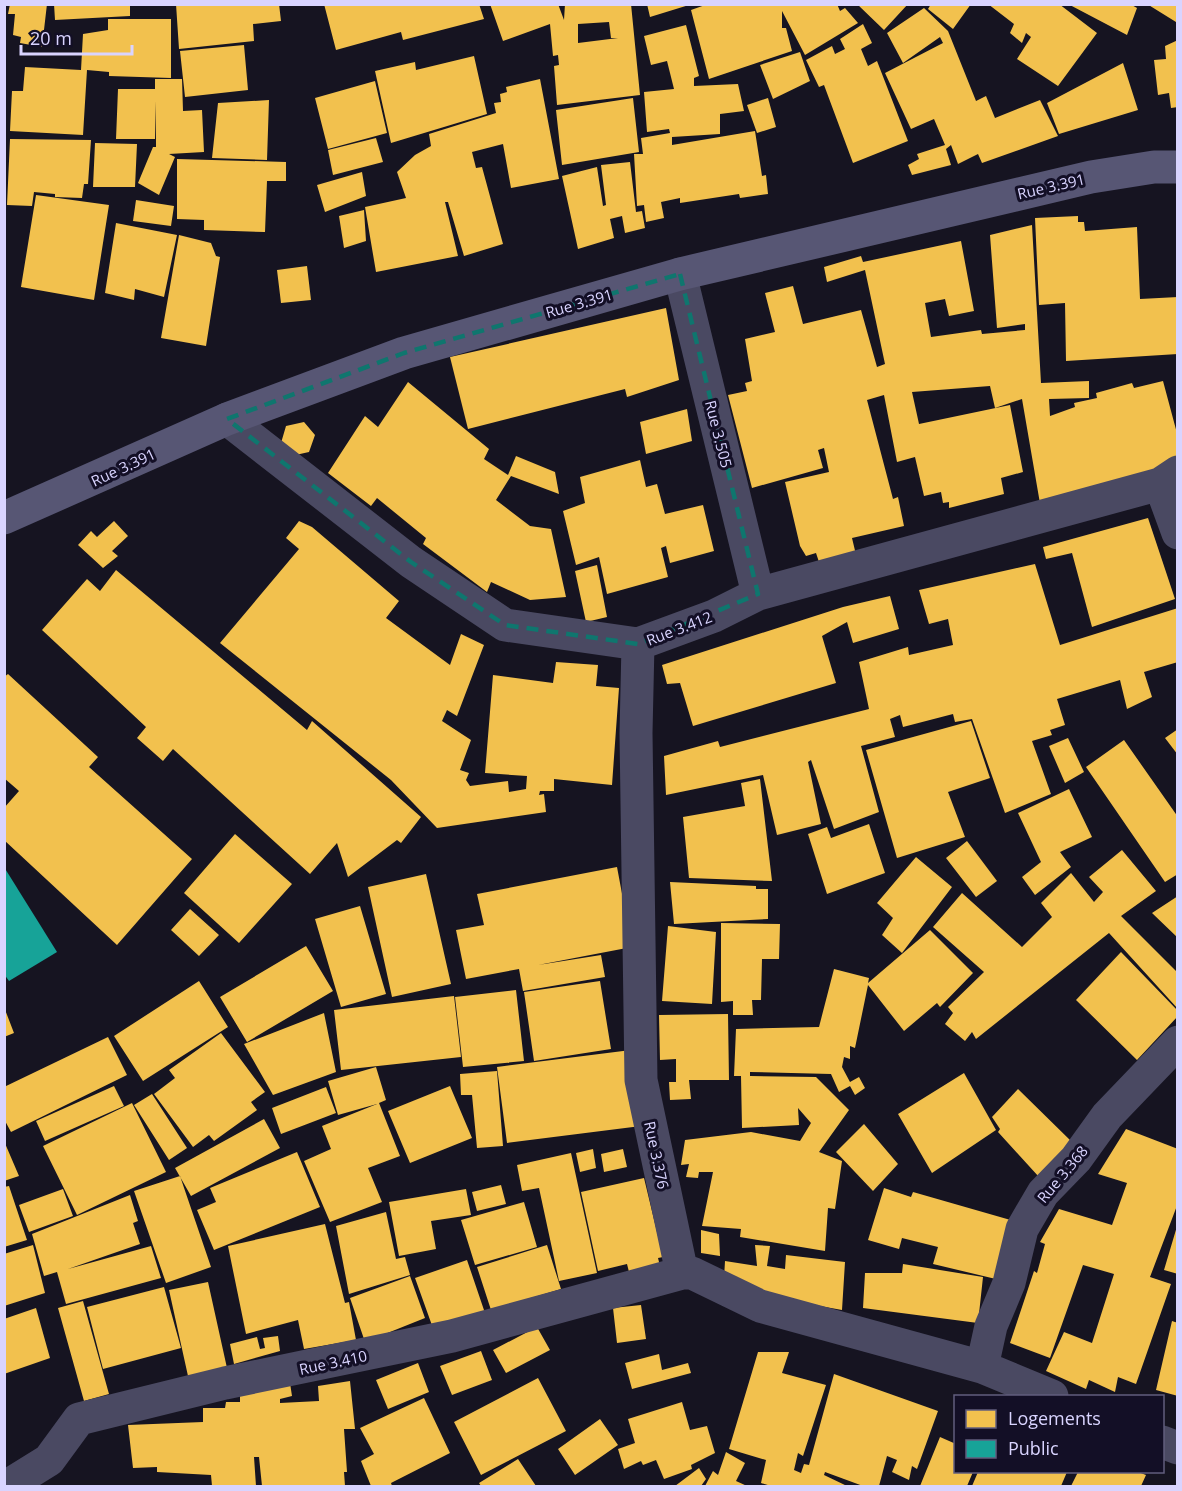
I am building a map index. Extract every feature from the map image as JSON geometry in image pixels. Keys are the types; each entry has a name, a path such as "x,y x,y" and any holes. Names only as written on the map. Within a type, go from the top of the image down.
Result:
{"main road":[{"name":"Rue 3.391","path":"4,518 227,419 404,353 680,274 1091,177 1154,167 1178,167"}],"street":[{"name":"Rue 3.505","path":"680,274 758,594"},
{"name":"Rue 3.412","path":"227,419 411,562 505,625 638,644 714,616 758,594 1169,478"},
{"path":"1169,478 1178,533"},
{"name":"Rue 3.376","path":"638,644 636,734 641,1080 682,1273"},
{"name":"Rue 3.368","path":"982,1367 991,1326 1009,1283 1022,1229 1042,1193 1076,1159 1107,1116 1178,1042"},
{"path":"682,1273 692,1273 760,1306 982,1367 1051,1395"},
{"name":"Rue 3.410","path":"8,1486 52,1473 79,1419 225,1383 452,1336 682,1273"}],"highlighted area":[{"path":"680,274 758,594 638,644 505,625 411,562 227,419 404,353"}],"building: Logements":[{"path":"10,4 47,4 42,47 20,43 21,37 13,35 15,14 8,14"},
{"path":"54,4 130,4 130,16 55,20"},
{"path":"176,4 279,4 281,21 253,24 254,41 179,49"},
{"path":"324,4 479,4 484,19 403,40 401,32 336,50"},
{"path":"490,4 558,4 564,20 565,4 631,4 640,95 557,105 554,66 559,65 558,55 553,56 550,24 503,41","holes":["609,22 611,38 618,38 578,43 578,24"]},
{"path":"647,4 689,4 689,5 650,17"},
{"path":"708,4 837,4 840,11 845,8 858,23 805,55 782,11 782,28 786,28 792,51 709,79 691,10"},
{"path":"857,4 908,4 884,30"},
{"path":"931,4 971,4 953,29 928,9"},
{"path":"988,4 1059,4 1097,33 1058,86 1017,59 1031,37 1026,33 1022,43 1010,33 1014,24"},
{"path":"1068,4 1130,4 1137,8 1127,35"},
{"path":"1147,4 1178,4 1176,22"},
{"path":"924,8 948,31 976,101 986,96 995,118 1040,100 1058,136 982,163 978,154 958,164 951,145 946,149 951,165 912,175 908,165 919,159 917,154 945,145 934,119 911,129 885,73 943,43 940,37 903,63 887,33"},
{"path":"108,19 171,19 171,78 109,76 109,72 87,70 83,135 10,131 12,91 23,91 25,67 81,70 83,34 108,30"},
{"path":"863,24 872,43 861,49 868,66 877,61 908,141 853,163 824,85 819,87 806,60 832,46 835,54 845,49 840,39"},
{"path":"686,25 699,76 694,78 694,86 738,84 744,111 720,114 720,134 672,137 672,145 755,131 762,176 766,175 768,194 740,198 739,194 680,203 680,198 661,202 664,218 646,222 644,205 637,206 634,154 643,154 641,138 670,133 669,129 647,132 644,92 674,89 667,61 651,65 644,36"},
{"path":"1178,40 1178,107 1171,108 1169,93 1158,95 1154,60 1166,59 1165,46"},
{"path":"244,45 248,90 185,97 180,51"},
{"path":"800,52 810,81 773,99 760,65"},
{"path":"474,56 487,114 391,143 375,71 415,62 416,70"},
{"path":"1123,63 1138,110 1059,134 1047,103"},
{"path":"155,79 182,79 183,111 202,110 204,152 169,154 175,157 159,195 138,183 153,147 156,147 156,101 155,139 116,139 118,89 155,89"},
{"path":"540,79 559,179 511,188 503,144 472,152 476,168 482,167 503,244 464,256 448,202 445,202 458,256 376,272 365,207 406,198 397,172 415,155 431,146 429,134 496,113 494,103 501,102 500,94 507,92 506,87"},
{"path":"375,81 387,133 328,149 315,98"},
{"path":"633,98 639,152 562,165 556,110"},
{"path":"768,98 776,127 757,133 747,105"},
{"path":"269,100 267,160 212,158 218,103"},
{"path":"376,138 383,162 333,175 328,150"},
{"path":"10,139 91,140 88,184 84,184 82,198 55,197 55,194 34,192 32,206 7,205"},
{"path":"95,143 137,144 135,187 93,187"},
{"path":"177,159 286,162 286,181 267,181 265,232 204,230 204,220 177,219"},
{"path":"630,162 636,212 642,211 645,228 625,233 622,216 610,219 614,238 578,249 562,176 597,167 603,206 606,205 601,165"},
{"path":"362,172 366,196 325,212 317,185"},
{"path":"36,195 109,205 94,300 21,287"},
{"path":"136,200 174,206 171,226 133,221"},
{"path":"364,210 366,241 344,248 339,216"},
{"path":"1078,216 1078,222 1084,222 1085,231 1137,227 1140,299 1178,297 1178,354 1066,361 1065,303 1039,305 1035,218"},
{"path":"116,223 177,235 164,297 135,289 134,300 105,293"},
{"path":"1032,225 1041,383 1089,381 1089,398 1049,399 1050,416 1075,407 1074,403 1097,398 1096,393 1132,383 1134,388 1163,381 1178,437 1177,462 1042,515 1022,399 995,408 990,386 912,392 919,424 1010,405 1023,472 1001,478 1004,494 949,508 949,502 943,503 941,492 924,496 915,457 897,462 884,395 867,400 893,499 898,497 904,526 852,538 857,559 821,568 816,553 806,556 800,546 785,482 829,472 824,448 818,450 823,468 752,488 728,395 747,391 745,383 752,381 745,339 775,332 765,293 793,286 803,324 861,310 877,367 885,364 865,270 827,282 824,267 861,256 863,262 961,241 974,311 949,316 945,299 925,303 931,337 981,330 982,334 1025,330 1025,324 997,328 990,235"},
{"path":"179,235 211,243 216,256 220,257 206,346 161,338"},
{"path":"307,266 311,300 281,303 277,270"},
{"path":"666,308 679,380 627,397 625,389 468,429 450,357"},
{"path":"408,382 489,449 484,459 508,475 516,456 555,472 559,494 511,476 496,500 530,526 551,529 566,597 530,600 491,582 487,592 423,544 426,538 377,498 371,506 328,473 365,416 378,427"},
{"path":"687,409 692,441 646,454 640,422"},
{"path":"304,422 315,435 309,452 291,456 281,443 286,426"},
{"path":"640,460 646,487 657,484 665,514 703,505 714,551 670,563 666,546 661,548 668,577 607,594 599,557 576,565 563,511 585,503 580,477"},
{"path":"1148,518 1175,599 1092,627 1072,553 1046,559 1043,547"},
{"path":"114,521 128,536 112,551 118,556 103,568 78,545 91,531 97,537"},
{"path":"299,521 312,527 399,601 386,618 450,665 461,634 484,645 457,716 447,710 442,721 471,740 460,770 469,773 466,780 470,786 508,781 509,792 526,789 527,776 485,773 493,675 553,683 556,662 598,665 596,686 619,688 612,785 554,779 554,791 540,791 539,795 544,794 546,812 437,828 391,780 220,643 299,549 286,538"},
{"path":"1035,564 1060,645 1178,608 1178,662 1144,672 1152,697 1127,709 1120,680 1057,699 1065,725 1050,730 1052,735 1032,741 1051,794 1005,813 972,719 955,722 953,714 903,727 900,715 890,719 895,737 861,746 879,812 834,829 811,760 808,762 821,824 777,835 763,775 666,795 664,756 718,741 720,747 869,709 859,662 908,647 909,655 953,645 948,619 929,624 919,590"},
{"path":"597,565 607,617 586,622 575,571"},
{"path":"116,570 307,730 312,721 421,817 401,843 397,840 348,877 337,843 310,874 173,749 163,761 137,738 146,727 42,630 87,579 100,591"},
{"path":"890,596 899,629 853,643 847,622 822,636 836,683 693,726 680,683 667,684 662,665 843,607"},
{"path":"8,674 98,757 89,767 192,859 117,945 4,840 4,808 19,791 4,778 4,677"},
{"path":"971,721 990,778 948,792 965,837 897,858 866,750"},
{"path":"1178,729 1178,755 1165,738"},
{"path":"1068,738 1084,772 1065,783 1049,746"},
{"path":"1124,740 1178,817 1178,874 1165,882 1086,767"},
{"path":"760,779 772,881 689,878 683,817 745,806 741,783"},
{"path":"1069,789 1092,837 1060,852 1071,867 1035,895 1022,877 1041,862 1018,813"},
{"path":"869,824 885,873 827,894 808,834 827,827 831,838"},
{"path":"235,834 292,884 239,943 184,893"},
{"path":"967,841 997,881 976,897 946,858"},
{"path":"1122,850 1156,891 1121,916 1178,973 1178,1009 1109,933 976,1039 972,1032 965,1041 945,1024 953,1013 948,1007 984,972 933,927 962,893 1022,947 1052,917 1041,903 1071,873 1094,902 1103,892 1089,877"},
{"path":"916,857 952,887 902,953 882,935 893,918 877,903"},
{"path":"617,867 632,947 538,965 601,955 605,977 523,991 519,969 466,979 456,930 484,925 477,894"},
{"path":"426,874 451,984 392,997 368,887"},
{"path":"670,882 756,886 756,889 768,889 768,919 674,924"},
{"path":"1178,896 1178,938 1152,913"},
{"path":"360,906 386,994 341,1007 315,919"},
{"path":"190,909 219,935 199,956 171,930"},
{"path":"721,923 780,924 779,959 762,959 761,1000 752,1000 753,1015 733,1015 733,1001 721,1002"},
{"path":"668,926 716,932 712,1004 662,1001"},
{"path":"930,930 973,973 940,1007 937,1003 904,1031 868,985 855,1048 850,1046 850,1059 844,1057 842,1067 850,1082 859,1077 865,1088 855,1095 850,1086 839,1092 831,1074 750,1072 750,1076 816,1077 849,1110 819,1152 842,1161 835,1209 828,1208 825,1251 740,1237 741,1229 702,1226 713,1172 699,1172 698,1178 686,1177 689,1164 681,1165 685,1140 751,1132 800,1141 811,1123 798,1108 799,1125 742,1128 741,1076 734,1076 736,1029 819,1027 834,969 869,978 868,983"},
{"path":"306,946 333,991 247,1042 220,997"},
{"path":"1121,952 1178,1011 1178,1016 1137,1060 1076,1000"},
{"path":"199,981 228,1027 143,1081 114,1036"},
{"path":"600,981 611,1049 534,1061 524,992"},
{"path":"516,990 524,1061 463,1067 455,997"},
{"path":"454,996 461,1057 341,1070 334,1010"},
{"path":"4,1007 14,1033 4,1037"},
{"path":"324,1013 336,1072 273,1095 244,1044"},
{"path":"728,1014 729,1080 689,1080 691,1099 670,1100 669,1082 676,1082 676,1059 660,1060 659,1015"},
{"path":"221,1033 265,1092 251,1102 257,1110 214,1141 209,1135 193,1147 154,1094 175,1078 169,1070"},
{"path":"108,1037 127,1075 11,1132 4,1119 4,1087"},
{"path":"631,1050 641,1126 507,1143 497,1067"},
{"path":"376,1067 386,1100 379,1103 400,1156 368,1168 382,1202 330,1222 304,1161 331,1149 322,1126 377,1104 338,1115 328,1081"},
{"path":"497,1071 503,1146 477,1148 472,1095 461,1095 460,1074"},
{"path":"964,1073 996,1130 932,1173 898,1114"},
{"path":"114,1086 124,1106 45,1141 36,1121"},
{"path":"450,1086 472,1138 410,1163 388,1111"},
{"path":"326,1087 336,1113 281,1134 272,1108"},
{"path":"1018,1089 1073,1143 1039,1177 998,1132 1000,1129 992,1117"},
{"path":"152,1094 187,1148 169,1160 134,1105"},
{"path":"132,1103 166,1172 77,1215 43,1146"},
{"path":"264,1119 280,1148 191,1196 175,1168"},
{"path":"864,1124 898,1164 873,1191 836,1152"},
{"path":"1126,1129 1178,1149 1178,1203 1150,1277 1171,1284 1136,1384 1118,1377 1115,1392 1089,1380 1086,1389 1046,1371 1064,1332 1092,1343 1114,1274 1083,1265 1050,1358 1010,1343 1034,1271 1037,1273 1045,1244 1040,1242 1059,1209 1112,1225 1127,1183 1098,1174"},
{"path":"4,1141 19,1176 4,1181"},
{"path":"593,1149 596,1168 580,1172 576,1153"},
{"path":"623,1149 627,1167 604,1172 601,1154"},
{"path":"297,1152 320,1207 214,1250 197,1210 216,1202 210,1188"},
{"path":"571,1153 597,1273 559,1281 539,1188 522,1191 517,1165"},
{"path":"180,1176 211,1267 166,1283 134,1191"},
{"path":"644,1178 663,1257 658,1258 660,1266 629,1272 627,1264 598,1271 581,1192"},
{"path":"501,1185 506,1204 477,1211 472,1192"},
{"path":"9,1186 27,1240 4,1247 4,1187"},
{"path":"884,1188 911,1197 913,1192 1014,1221 1000,1280 933,1264 938,1247 902,1238 899,1249 868,1240"},
{"path":"63,1189 73,1216 29,1232 19,1205"},
{"path":"466,1189 471,1215 431,1221 436,1249 399,1256 389,1202"},
{"path":"130,1195 138,1221 133,1223 140,1244 68,1269 151,1246 161,1278 66,1304 57,1272 44,1276 32,1234"},
{"path":"524,1202 537,1247 475,1265 461,1220"},
{"path":"386,1212 396,1259 405,1257 410,1275 349,1294 336,1226"},
{"path":"1178,1223 1178,1274 1164,1270"},
{"path":"325,1224 345,1303 349,1302 356,1340 304,1349 298,1320 246,1334 228,1246"},
{"path":"701,1230 719,1234 720,1256 701,1253"},
{"path":"33,1245 45,1293 4,1306 4,1254"},
{"path":"547,1245 561,1289 491,1310 477,1267"},
{"path":"755,1245 770,1246 767,1266 785,1269 786,1255 845,1262 842,1310 742,1292 724,1279 725,1261 757,1266"},
{"path":"467,1260 485,1313 434,1331 415,1278"},
{"path":"903,1264 983,1277 978,1323 863,1308 865,1273 902,1273"},
{"path":"410,1276 425,1318 365,1342 350,1298"},
{"path":"208,1282 227,1368 188,1376 169,1290"},
{"path":"164,1287 181,1348 103,1369 87,1307"},
{"path":"83,1301 109,1394 84,1401 58,1308"},
{"path":"641,1305 646,1339 617,1343 613,1308"},
{"path":"36,1308 50,1358 4,1374 4,1319"},
{"path":"1172,1321 1178,1323 1178,1396 1156,1390"},
{"path":"537,1327 550,1350 506,1373 493,1350"},
{"path":"278,1336 280,1351 234,1364 230,1344 257,1337 260,1349 265,1348 263,1338"},
{"path":"481,1351 492,1380 452,1395 440,1366"},
{"path":"758,1352 789,1352 782,1373 826,1385 803,1456 798,1453 794,1470 801,1473 804,1464 809,1465 834,1374 938,1411 917,1469 912,1466 909,1480 892,1472 897,1460 887,1456 879,1486 863,1486 825,1472 824,1475 847,1486 771,1486 761,1483 766,1460 729,1449"},
{"path":"659,1354 662,1370 688,1363 691,1373 632,1389 625,1363"},
{"path":"418,1363 429,1392 388,1409 376,1380"},
{"path":"538,1378 566,1431 481,1475 454,1422"},
{"path":"350,1381 355,1429 344,1429 347,1472 344,1472 345,1486 262,1486 259,1457 254,1457 256,1486 212,1486 211,1475 157,1472 157,1467 133,1468 128,1425 203,1422 203,1408 225,1408 226,1402 240,1402 240,1391 290,1383 292,1396 280,1399 280,1403 319,1401 318,1386"},
{"path":"424,1398 450,1453 391,1483 392,1486 371,1486 361,1461 374,1454 360,1428"},
{"path":"682,1402 690,1430 707,1426 715,1453 691,1465 692,1469 664,1479 656,1460 643,1465 641,1461 624,1469 618,1449 635,1443 628,1419"},
{"path":"600,1419 618,1445 575,1475 558,1449"},
{"path":"940,1437 954,1443 954,1473 973,1473 967,1486 920,1486"},
{"path":"726,1452 745,1463 736,1481 747,1486 705,1486 713,1471 718,1475"},
{"path":"518,1459 536,1486 481,1486 479,1483"},
{"path":"699,1468 706,1479 701,1486 675,1486"},
{"path":"978,1473 1067,1473 1061,1486 972,1486"},
{"path":"1078,1473 1141,1473 1146,1475 1141,1486 1071,1486"}],"building: Public":[{"path":"4,867 57,952 9,981 4,974"}]}
